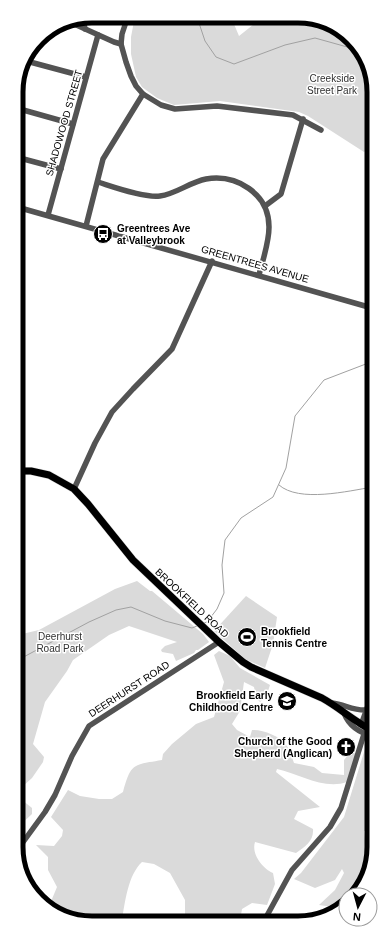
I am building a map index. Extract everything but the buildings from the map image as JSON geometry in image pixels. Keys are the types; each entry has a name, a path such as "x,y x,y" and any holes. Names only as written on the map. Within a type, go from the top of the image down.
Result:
{"main road":[{"name":"BROOKFIELD ROAD","path":"23,471 31,471 49,475 74,489 133,560 212,636 243,662 332,703 361,725 367,728"}],"street":[{"path":"126,23 122,34 122,44 131,76 136,86 143,94 161,105 168,108 184,109 217,106 293,115 321,130"},
{"path":"84,24 85,29"},
{"path":"76,26 122,44"},
{"name":"SHADOWOOD STREET","path":"48,215 98,35"},
{"path":"30,62 86,77"},
{"path":"86,226 104,159 143,94"},
{"path":"23,110 73,124"},
{"path":"265,206 281,194 303,119"},
{"path":"23,159 61,169"},
{"path":"98,182 150,196 161,196 203,180 218,178 234,180 246,186 265,206 269,226 268,239 259,275"},
{"name":"GREENTREES AVENUE","path":"23,209 212,261 367,307"},
{"path":"74,489 95,442 112,412 133,388 172,349 212,261"},
{"name":"DEERHURST ROAD","path":"23,842 45,812 55,795 72,756 89,726 219,642"},
{"path":"332,703 354,710 367,710 361,725"},
{"path":"344,712 347,720 364,734 367,735"},
{"path":"267,916 292,870 330,827 341,808 364,734"}],"green space":[{"name":"Creekside Street Park","path":"134,23 234,23 239,36 255,23 312,24 333,32 353,50 362,65 365,74 367,92 367,150 364,152 308,116 299,112 220,101 174,105 157,98 142,87 136,77 131,54 131,37"},
{"name":"Deerhurst Road Park","path":"137,581 152,591 203,634 209,642 196,650 194,653 176,661 173,654 162,652 161,650 165,646 177,642 129,626 109,635 73,660 45,702 33,744 44,757 43,762 32,778 23,786 23,634 39,630 115,589"},
{"name":"Brookfield Tennis Centre","path":"246,596 277,617 273,644 265,668 245,659 214,631"},
{"path":"219,651 230,656 240,668 270,685 266,697 260,702 256,698 254,687 244,682 240,711 232,724 237,730 250,737 252,730 261,731 275,736 287,747 291,753 294,763 314,767 322,773 344,775 344,760 352,750 356,755 347,782 338,784 321,783 277,769 276,772 320,807 298,811 294,819 313,829 313,833 308,843 296,853 255,842 254,847 256,856 265,868 273,873 275,884 267,905 252,903 242,909 241,916 185,916 185,900 170,873 154,864 142,862 137,867 130,881 123,916 78,915 61,909 50,901 57,887 48,870 48,857 36,845 54,846 62,836 63,830 51,817 68,790 80,796 99,799 112,799 123,792 131,770 139,764 162,760 163,754 172,744 196,724 214,717 224,682 214,655"},
{"path":"367,742 367,831 364,831 367,852 362,874 354,887 338,887 338,903 332,907 319,905 335,890 344,873 342,869 335,880 315,888 294,879 301,873 344,817"},
{"name":"Deerhurst Road Park","path":"23,801 32,808 32,814 23,822"}],"waterway":[{"path":"199,23 205,41 216,57 234,64 285,45 315,38 351,48"},
{"path":"204,623 207,622 217,609 224,593 222,565 225,540 241,518 273,497 286,468 295,416 324,380 367,364"},
{"path":"279,485 288,490 311,495 338,493 367,488"},
{"path":"23,657 89,622 116,610 131,607 165,621 192,628 197,626"}],"place":[{"name":"Greentrees Ave at Valleybrook","path":"103,234"},
{"name":"Brookfield Tennis Centre","path":"247,637"},
{"name":"Brookfield Early Childhood Centre","path":"287,701"},
{"name":"Church of the Good Shepherd (Anglican)","path":"346,747"}]}
